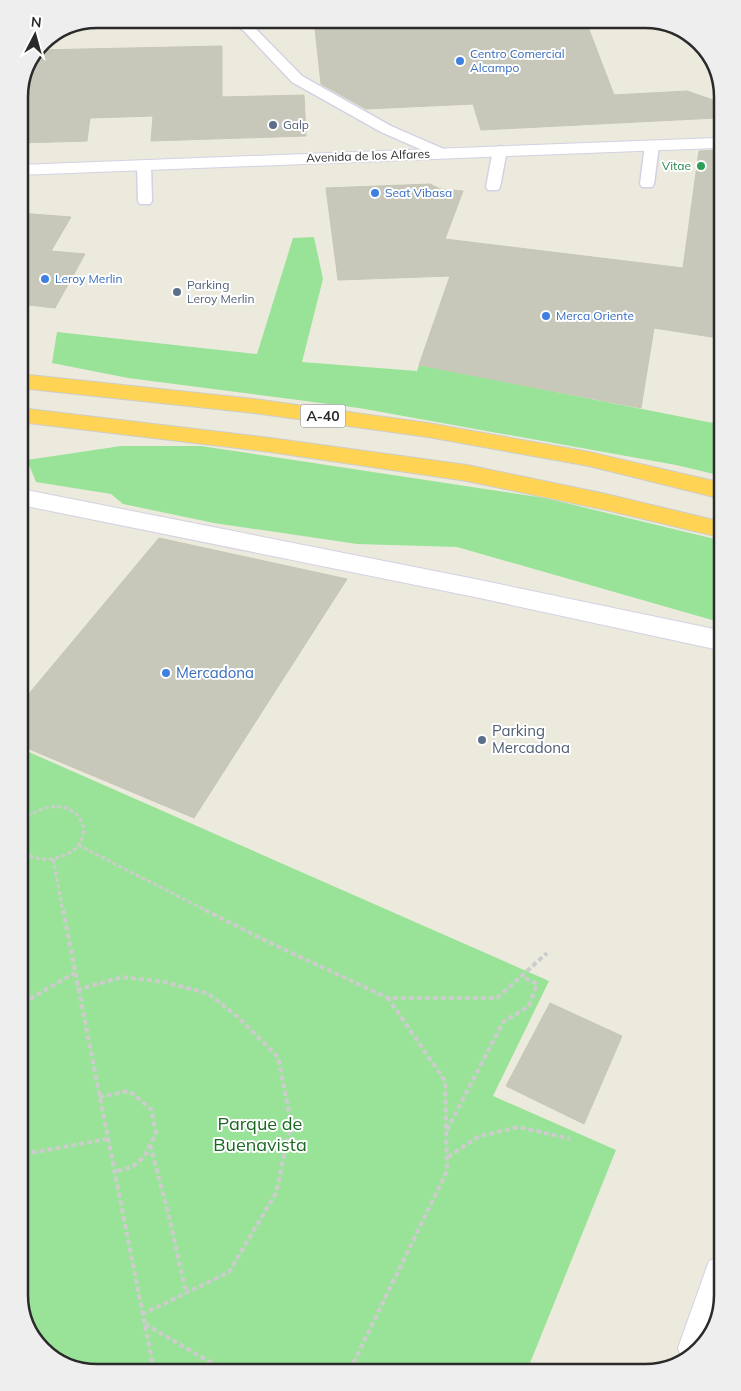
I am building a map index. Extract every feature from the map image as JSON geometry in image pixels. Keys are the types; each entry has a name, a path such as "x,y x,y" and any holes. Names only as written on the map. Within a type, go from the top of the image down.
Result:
{"highway":[{"name":"A-40","path":"28,382 254,406 428,430 589,459 714,489"},
{"name":"A-40","path":"28,416 270,445 467,473 714,528"}],"street":[{"name":"Avenida de los Alfares","path":"28,170 714,143"},
{"path":"28,498 397,572 714,639"},
{"path":"702,1333 713,1300"}],"lane":[{"path":"248,28 297,80 386,129 441,153"},
{"path":"647,184 652,145"},
{"path":"493,187 500,150"},
{"path":"144,165 145,201"}],"path":[{"path":"28,816 35,810 57,805 67,807 76,812 82,819 84,827 83,836 70,853 52,859 38,859 28,856"},
{"path":"78,845 262,939 388,998 497,998 547,953"},
{"path":"52,859 152,1363"},
{"path":"28,999 74,973"},
{"path":"447,1130 503,1022 529,1006 537,984 520,976"},
{"path":"77,990 122,977 165,982 209,994 239,1018 278,1057 291,1123 276,1193 229,1272 143,1314"},
{"path":"353,1363 447,1171 445,1080 388,998"},
{"path":"98,1096 129,1091 151,1109 156,1133 144,1157 132,1168 114,1172"},
{"path":"447,1157 479,1136 518,1127 570,1139"},
{"path":"28,1153 107,1139"},
{"path":"150,1146 168,1212 186,1293"},
{"path":"144,1324 212,1363"}],"green space":[{"path":"314,237 323,279 302,362 417,371 419,365 714,423 714,474 676,465 359,408 128,378 52,363 57,332 257,354 293,238"},
{"path":"121,446 201,446 545,498 714,539 714,621 457,547 357,544 214,523 123,504 111,494 36,482 28,460"},
{"name":"Parque de Buenavista","path":"28,752 549,981 493,1096 616,1150 530,1364 92,1363 74,1360 54,1349 42,1337 33,1321 28,1295"}],"building":[{"name":"Centro Comercial Alcampo","path":"315,28 588,28 614,95 687,91 714,100 714,118 481,130 473,104 366,109 321,84"},
{"path":"222,46 222,97 304,95 306,136 151,141 153,116 90,118 87,141 28,143 28,92 30,78 38,60 60,60 60,50"},
{"name":"Merca Oriente","path":"714,150 714,337 654,328 641,408 419,365 450,276 338,280 326,188 430,184 440,189 463,191 445,239 683,268 699,151"},
{"name":"Leroy Merlin","path":"28,214 71,217 51,251 85,254 55,308 28,305"},
{"name":"Mercadona","path":"159,538 347,579 194,818 28,749 28,695"},
{"path":"550,1003 622,1036 584,1124 506,1086"}],"place":[{"name":"Centro Comercial Alcampo","path":"460,61"},
{"name":"Galp","path":"273,125"},
{"name":"Vitae","path":"701,166"},
{"name":"Seat Vibasa","path":"375,193"},
{"name":"Leroy Merlin","path":"45,279"},
{"name":"Parking Leroy Merlin","path":"177,292"},
{"name":"Merca Oriente","path":"546,316"},
{"name":"Mercadona","path":"166,673"},
{"name":"Parking Mercadona","path":"482,740"}]}
